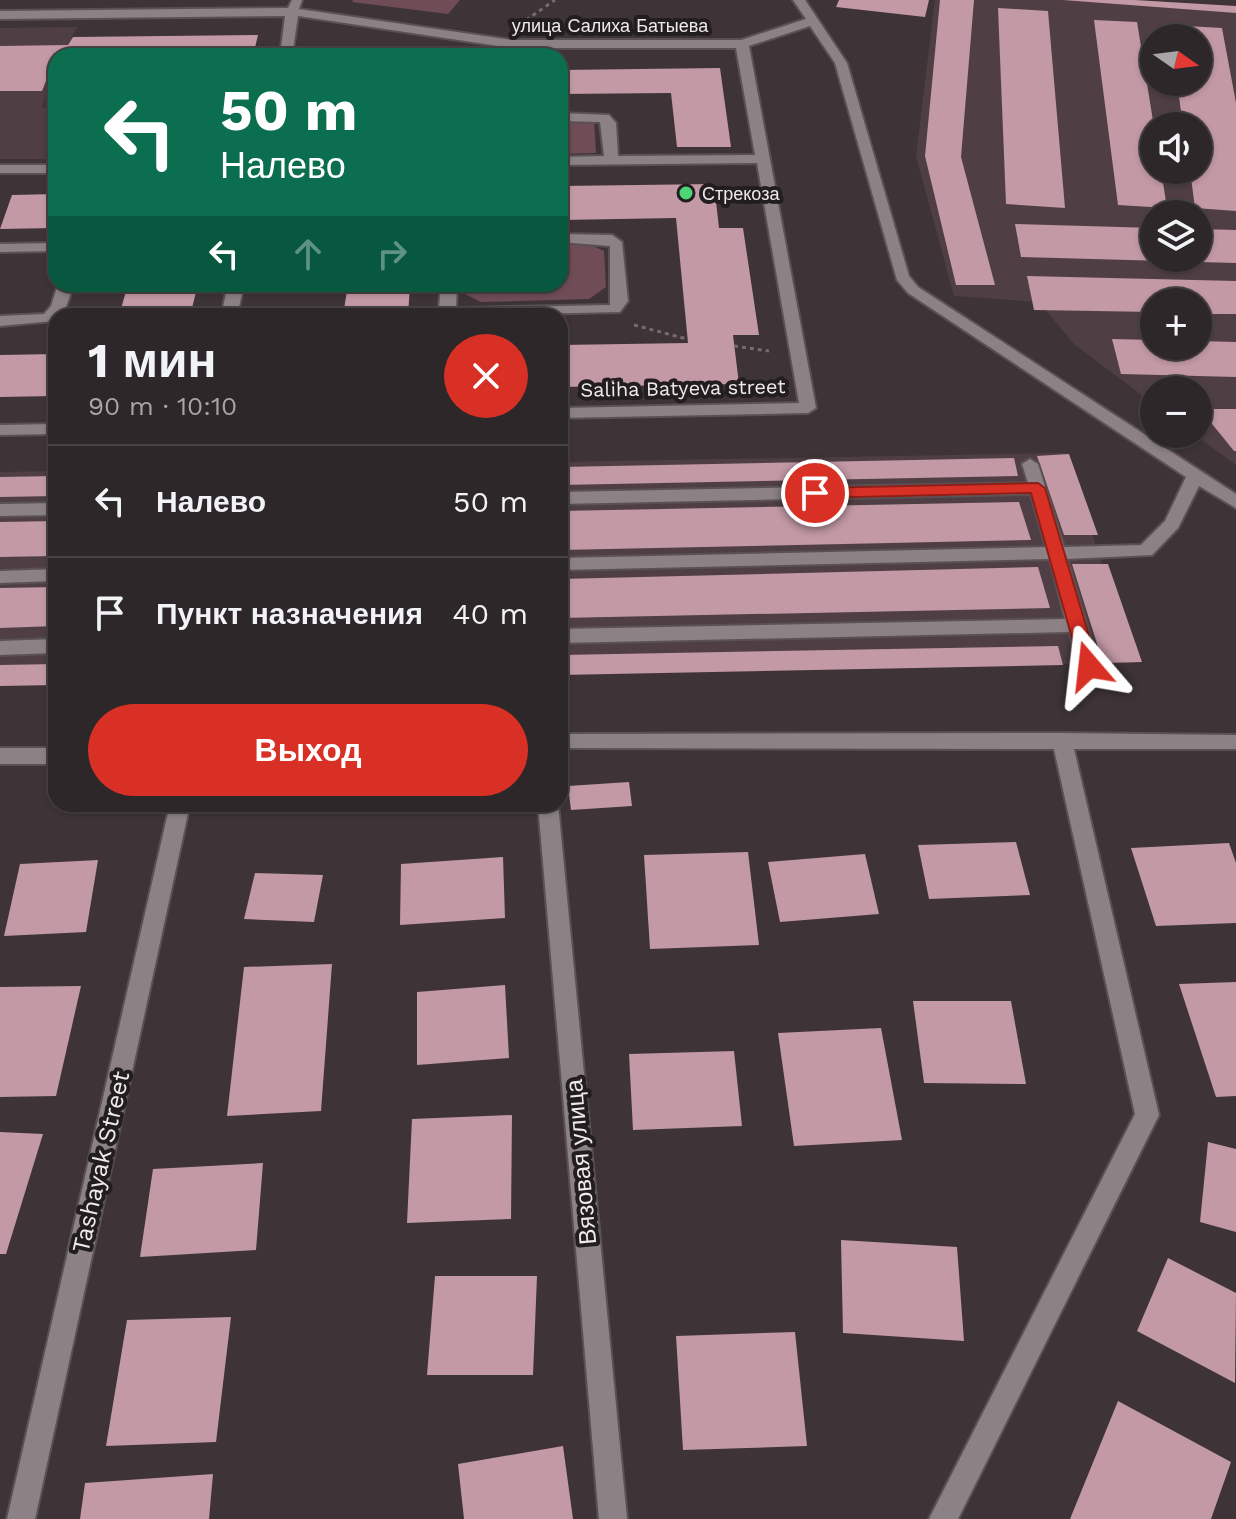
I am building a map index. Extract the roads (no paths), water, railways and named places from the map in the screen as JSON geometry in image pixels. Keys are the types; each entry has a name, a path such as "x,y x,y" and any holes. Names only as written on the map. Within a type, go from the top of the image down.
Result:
{"street":[{"path":"799,0 841,63 902,277 913,290 1236,502"},
{"path":"287,48 295,6"},
{"name":"улица Салиха Батыева","path":"0,15 295,6 512,44 742,44 812,21"},
{"path":"568,161 762,159 742,44"},
{"path":"568,117 604,118 609,123 611,161"},
{"name":"Saliha Batyeva street","path":"568,413 808,408 762,159"},
{"path":"0,169 48,169"},
{"path":"568,238 612,239 617,245 620,301 615,309 568,310"},
{"path":"0,248 48,247"},
{"path":"0,321 48,318"},
{"path":"0,430 48,429"},
{"path":"1030,464 1089,666"},
{"path":"568,564 1146,551 1172,524 1195,477"},
{"path":"568,498 1038,488"},
{"path":"0,510 48,509"},
{"path":"0,577 48,575"},
{"path":"568,636 1076,625"},
{"path":"0,648 48,646"},
{"path":"943,1519 1147,1115 1062,740"},
{"path":"568,741 1236,742"},
{"path":"0,756 48,756"},
{"name":"Tashayak Street","path":"21,1519 178,812"},
{"name":"Вязовая улица","path":"549,812 613,1519"}],"place":[{"name":"Стрекоза","path":"686,193"}]}
